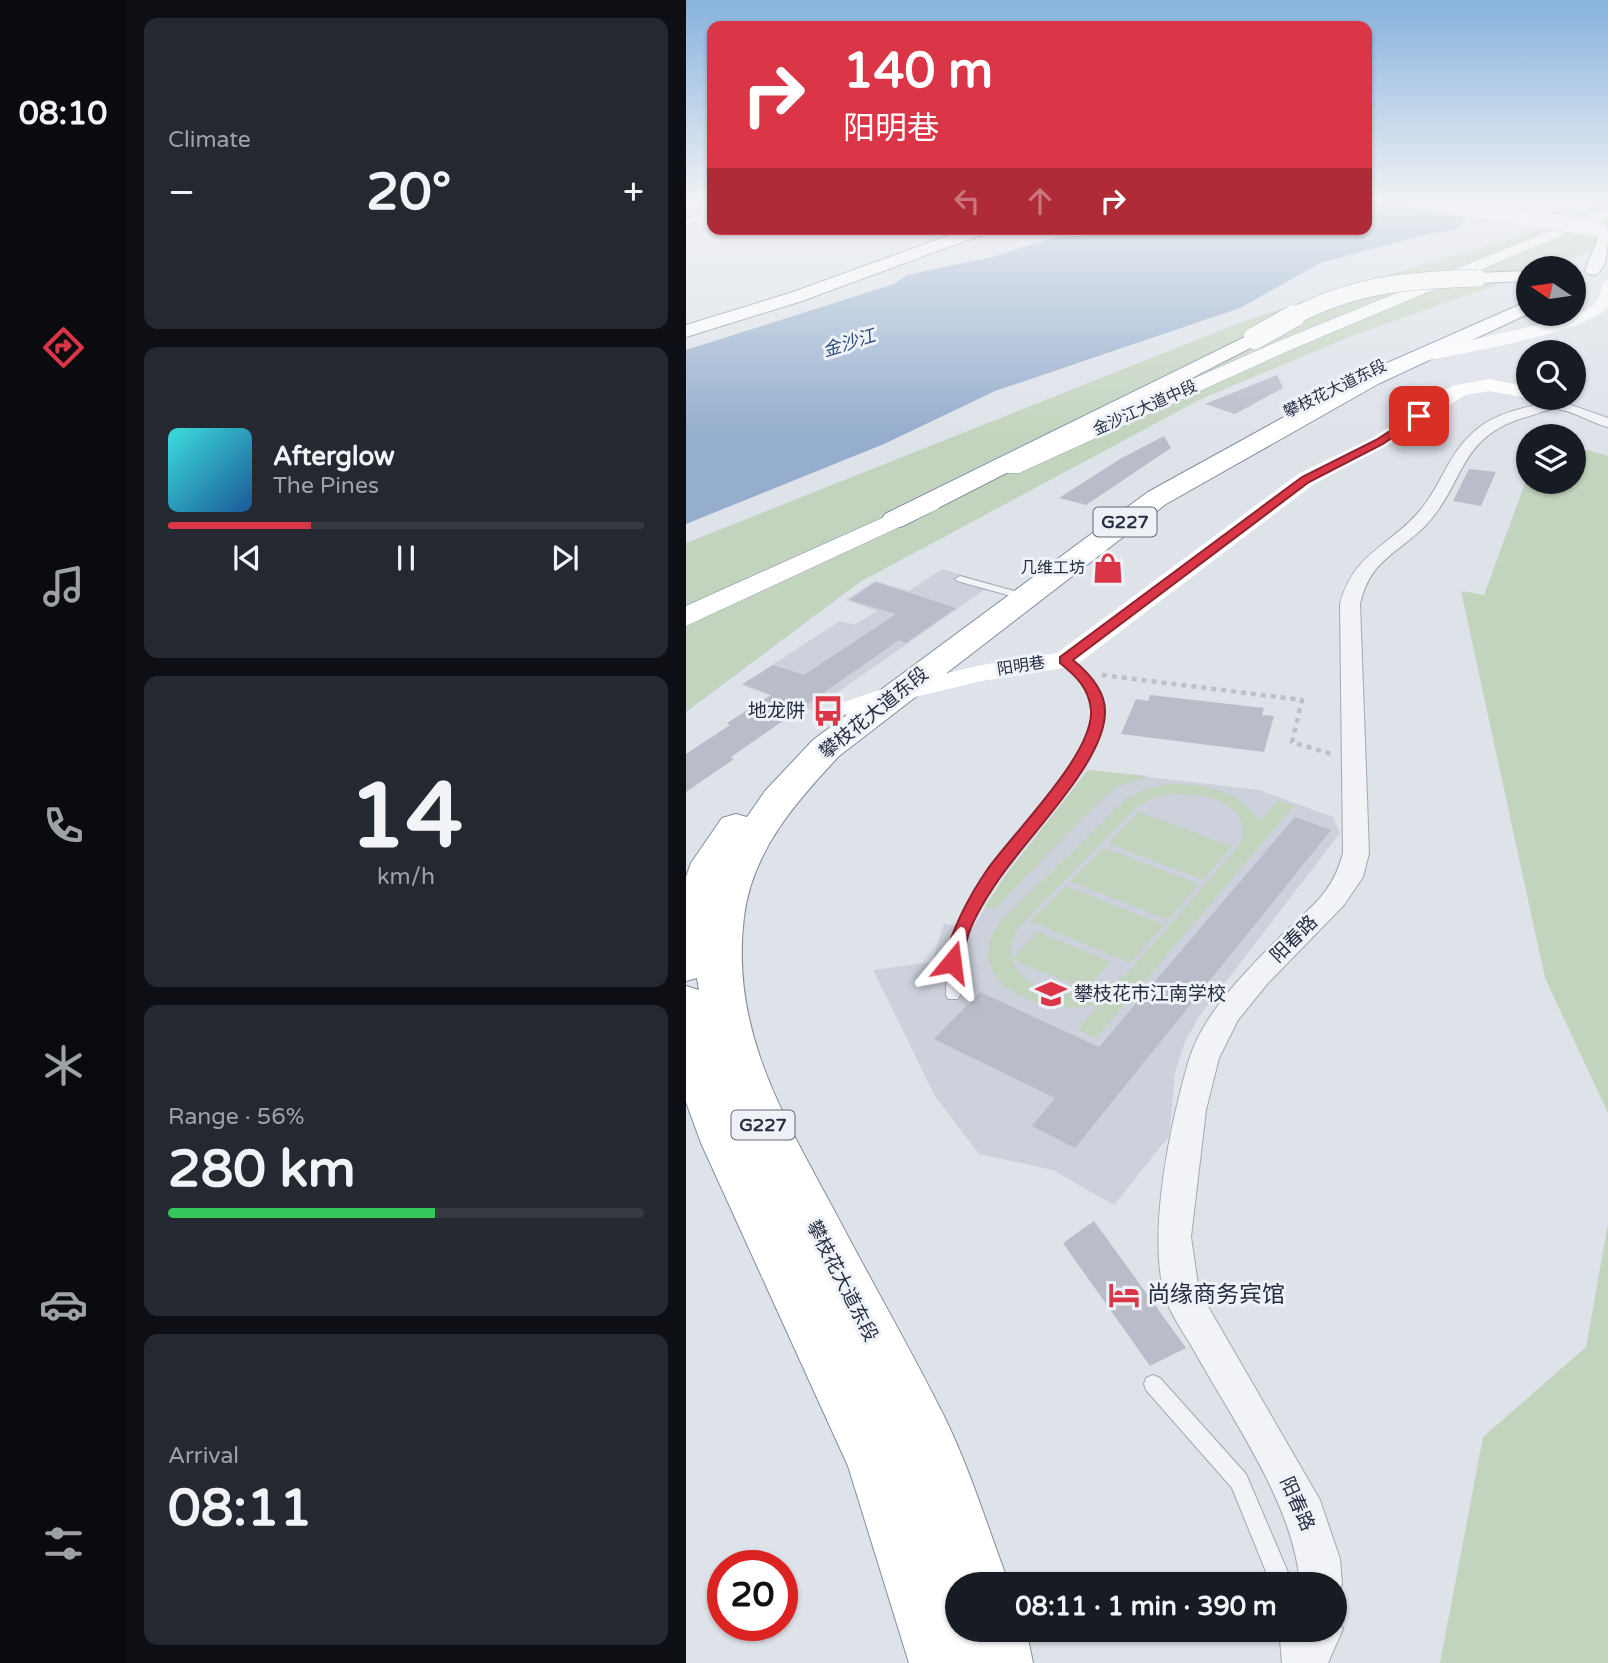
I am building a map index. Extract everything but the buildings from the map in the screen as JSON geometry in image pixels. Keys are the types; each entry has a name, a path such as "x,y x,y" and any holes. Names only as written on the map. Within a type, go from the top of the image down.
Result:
{"highway":[{"path":"686,331 847,279"},
{"path":"978,480 1347,292 1426,279 1446,279"},
{"name":"G227","path":"1471,330 1516,309"},
{"name":"攀枝花大道东段","path":"686,966 699,867 749,807 799,755 1157,499 1291,421 1471,330"},
{"name":"攀枝花大道东段","path":"972,1572 923,1439 765,1129 732,1050 719,979 723,915 742,855 778,799 876,700 1011,593 1127,508 1212,453 1358,375 1471,330"},
{"name":"G227","path":"686,1002 695,1062 726,1143 877,1460 944,1663"},
{"path":"994,1642 998,1663"}],"main road":[{"name":"金沙江大道中段","path":"686,617 978,480 1281,347 1464,279"}],"street":[{"path":"1419,356 1552,327 1594,313 1607,299 1596,279"},
{"name":"阳明巷","path":"876,700 982,673 1073,666 1306,479 1379,442 1459,390 1489,385 1516,391"},
{"name":"阳春路","path":"1320,1572 1319,1559 1300,1500 1182,1294 1174,1237 1190,1110 1204,1058 1227,1014 1258,976 1335,899 1350,877 1356,853 1350,604 1355,584 1368,565 1432,508 1457,460 1473,439 1488,428 1528,410"},
{"name":"阳春路","path":"1571,410 1608,424"},
{"path":"1306,1663 1315,1642"}],"lane":[{"path":"960,579 1011,593"},
{"path":"953,995 952,962 960,932 975,903 994,873 1079,764 1094,735 1098,712 1094,691 1073,666"},
{"path":"1153,1384 1239,1481 1277,1572"},
{"path":"1291,1642 1293,1663"}],"path":[{"path":"1073,666 1302,699 1292,742 1354,761"}],"shaded area":[{"path":"942,569 993,584 812,710 741,685 840,621 854,625 877,611 846,600 875,581 909,591"},
{"name":"攀枝花市江南学校","path":"1088,770 1259,790 1333,817 1340,833 1198,1018 1184,1044 1175,1073 1169,1136 1114,1205 1053,1170 979,1154 935,1096 873,970 932,962 944,924 972,929 1005,876"}],"green space":[{"path":"1374,279 1515,279 1354,335 1201,399 860,582 686,712 686,543 1239,323"},
{"path":"1586,451 1608,456 1608,1113 1545,978 1461,591 1484,595 1521,494 1586,494"},
{"path":"1088,770 1148,776 1117,787 1104,797 994,909 984,908 1005,876"},
{"path":"1170,784 1197,785 1221,791 1242,802 1260,821 1278,800 1294,806 1096,1038 1078,1030 1099,1005 1064,1007 1044,1004 1008,989 996,976 989,960 990,941 1000,922 1126,799 1146,789","holes":["1184,794 1211,798 1233,809 1240,818 1240,844 1126,975 1114,983 1100,989 1075,993 1058,992 1029,982 1018,972 1012,960 1012,945 1018,928 1138,806 1154,798"]},
{"path":"1139,812 1232,846 1203,880 1108,843"},
{"path":"1104,848 1199,884 1168,920 1070,881"},
{"path":"1066,886 1164,925 1130,963 1030,921"},
{"path":"1039,932 1110,962 1085,990 1012,959"},
{"path":"1608,1224 1608,1663 1440,1663 1483,1437 1586,1347"}],"water":[{"name":"金沙江","path":"902,279 1292,279 1240,308 995,391 884,444 686,524 686,350 894,284"}],"place":[{"name":"几维工坊","path":"1108,568"},
{"name":"地龙阱","path":"828,711"},
{"name":"攀枝花市江南学校","path":"1051,994"},
{"name":"尚缘商务宾馆","path":"1124,1295"}],"route":[{"path":"952,962 960,932 975,903 994,873 1079,764 1094,735 1098,712 1094,691 1081,673 1065,660 1306,479 1379,442 1419,416"}]}
